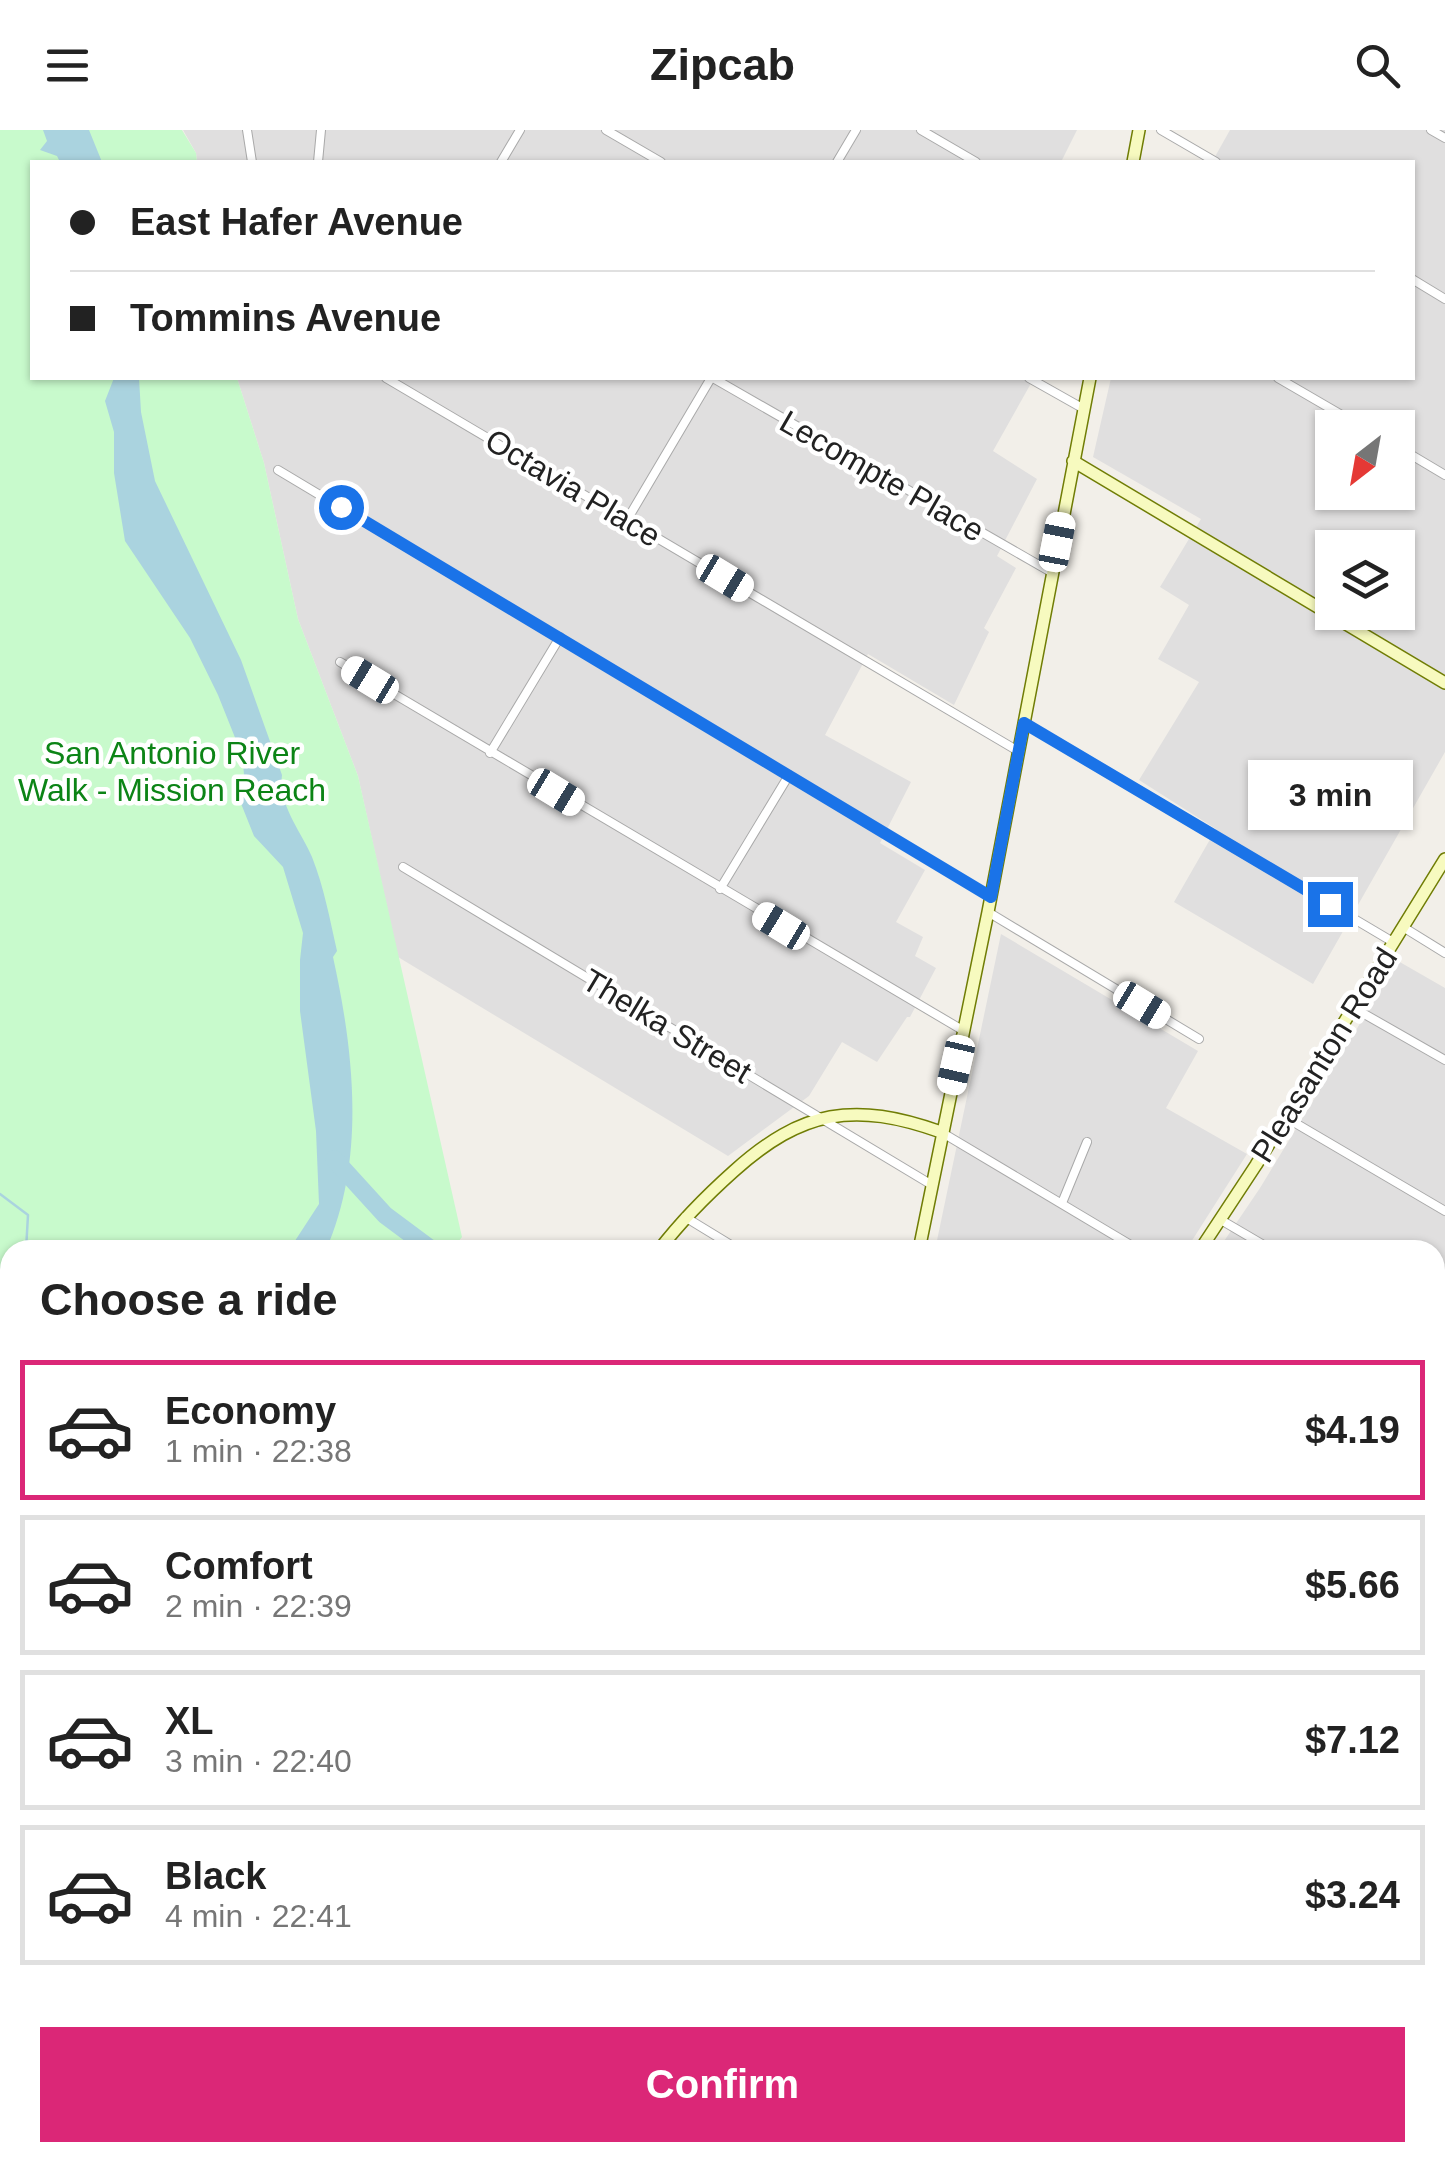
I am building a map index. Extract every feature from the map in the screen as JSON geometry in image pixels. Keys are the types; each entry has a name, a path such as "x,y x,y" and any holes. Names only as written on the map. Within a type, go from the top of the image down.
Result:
{"main road":[{"path":"1132,160 1139,130"},
{"path":"920,1240 991,897 1090,380"},
{"path":"1074,461 1445,683"},
{"name":"Pleasanton Road","path":"1207,1240 1445,859"},
{"path":"667,1240 684,1217 759,1149 790,1128 820,1118 877,1117 942,1132"}],"street":[{"path":"247,130 252,160"},
{"path":"318,160 321,130"},
{"path":"502,160 520,130"},
{"path":"606,130 658,160"},
{"path":"838,160 856,130"},
{"path":"921,130 973,160"},
{"path":"1160,130 1212,160"},
{"path":"1432,130 1445,138"},
{"path":"1415,282 1445,299"},
{"name":"Octavia Place","path":"389,380 1018,751"},
{"path":"628,520 711,380"},
{"name":"Lecompte Place","path":"715,380 1051,572"},
{"path":"1033,380 1084,409"},
{"path":"1281,380 1333,410"},
{"path":"1415,458 1445,475"},
{"path":"278,470 991,897"},
{"path":"490,752 560,638"},
{"path":"340,662 964,1032"},
{"path":"1024,723 1393,942"},
{"path":"720,888 789,776"},
{"name":"Thelka Street","path":"403,867 932,1185"},
{"path":"988,912 1199,1039"},
{"path":"1404,927 1445,952"},
{"path":"1352,1007 1445,1060"},
{"path":"1286,1116 1445,1211"},
{"path":"942,1132 1123,1240"},
{"path":"1062,1203 1087,1142"},
{"path":"684,1217 722,1240"},
{"path":"1221,1220 1255,1240"}],"shaded area":[{"path":"183,130 1077,130 1062,160 197,160"},
{"path":"1230,130 1445,130 1445,752 1313,984 1174,902 1216,829 1139,780 1199,682 1158,659 1189,605 1160,587 1201,519 1093,457 1111,380 1415,380 1415,160 1213,160"},
{"path":"238,380 1033,380 993,451 1037,479 997,556 1016,568 984,628 989,632 954,705 868,654 825,735 911,782 880,843 925,870 896,922 923,937 915,956 936,968 910,1017 877,1062 842,1042 809,1096 728,1156 398,957 358,776 298,619 264,463"},
{"path":"1001,934 1198,1051 1166,1108 1247,1154 1192,1240 937,1240"},
{"path":"1398,961 1445,988 1445,1240 1225,1240"}],"green space":[{"name":"San Antonio River Walk - Mission Reach","path":"0,130 182,130 197,160 30,160 30,380 238,380 264,463 298,619 358,776 462,1237 0,1240"}],"water":[{"path":"43,130 89,130 101,160 59,160 40,150 47,141"},
{"path":"113,380 139,380 141,412 155,481 241,660 282,775 283,797 320,880 337,951 333,957 351,1067 347,1179 330,1240 296,1240 319,1204 316,1131 300,1011 303,933 283,867 254,836 240,801 242,755 218,695 190,638 125,541 114,473 114,432 105,401"}],"waterway":[{"path":"334,1159 385,1215 419,1240"},
{"path":"0,1194 28,1215 27,1240"}],"route":[{"path":"341,507 991,897 1024,723 1330,904"}]}
